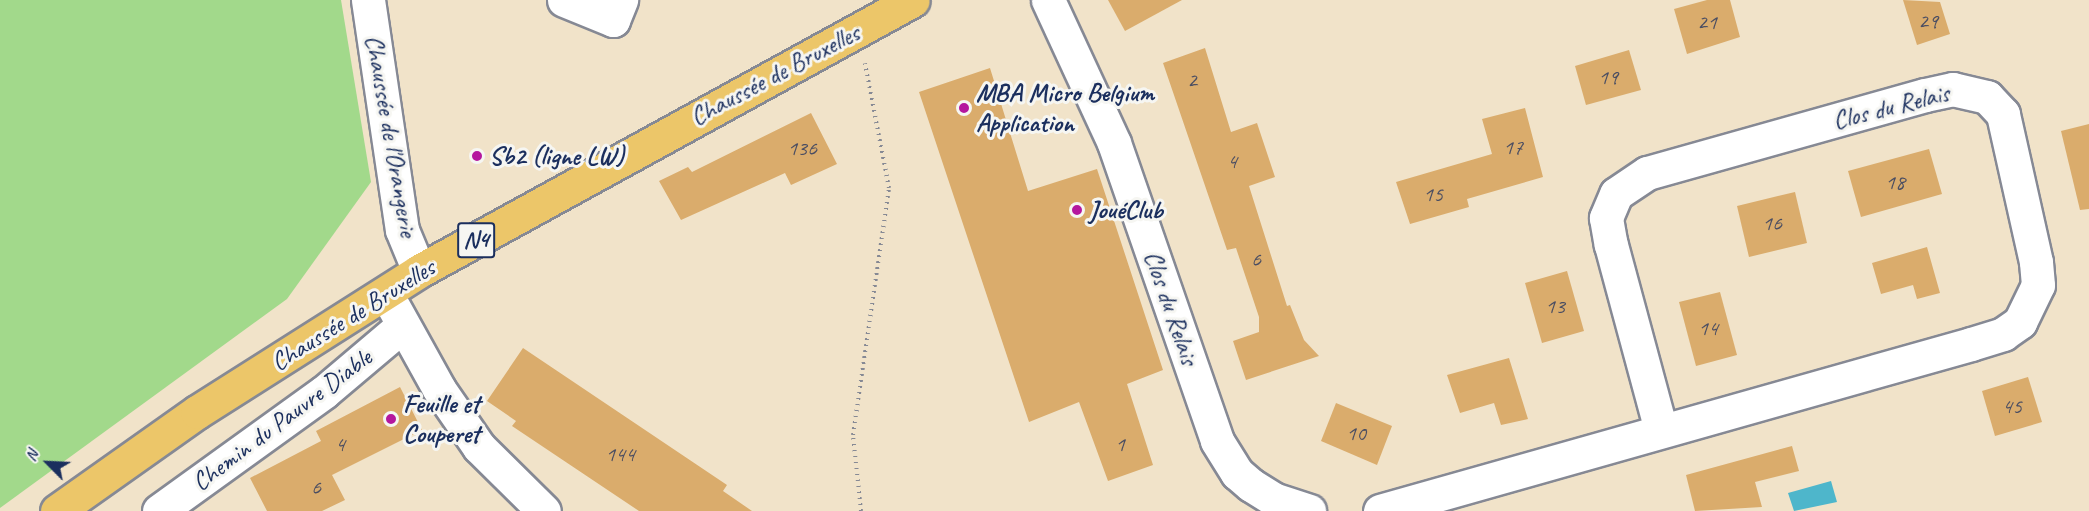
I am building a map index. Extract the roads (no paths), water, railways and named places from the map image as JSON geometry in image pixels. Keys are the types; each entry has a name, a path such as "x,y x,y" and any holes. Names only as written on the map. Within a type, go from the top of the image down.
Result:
{"main road":[{"name":"Chaussée de Bruxelles","path":"57,511 196,412 419,272 913,0"}],"street":[{"name":"Chaussée de l'Orangerie","path":"368,0 402,230 419,272"},
{"path":"564,0 613,20 621,0"},
{"name":"Clos du Relais","path":"1047,0 1114,143 1217,441 1237,473 1251,485 1273,500 1309,511"},
{"name":"Clos du Relais","path":"1380,511 2003,334 2020,322 2038,285 2036,262 2003,114 1988,97 1953,89 1925,95 1647,173 1616,194 1606,218 1611,245 1661,430"},
{"path":"386,292 402,326 479,447 544,511"},
{"name":"Chemin du Pauvre Diable","path":"159,511 324,392 402,326"}],"water":[{"path":"1831,481 1837,502 1794,511 1788,493"}],"place":[{"name":"MBA Micro Belgium Application","path":"964,108"},
{"name":"Sb2 (ligne LW)","path":"477,156"},
{"name":"JouéClub","path":"1077,210"},
{"name":"Feuille et Couperet","path":"391,419"}]}
